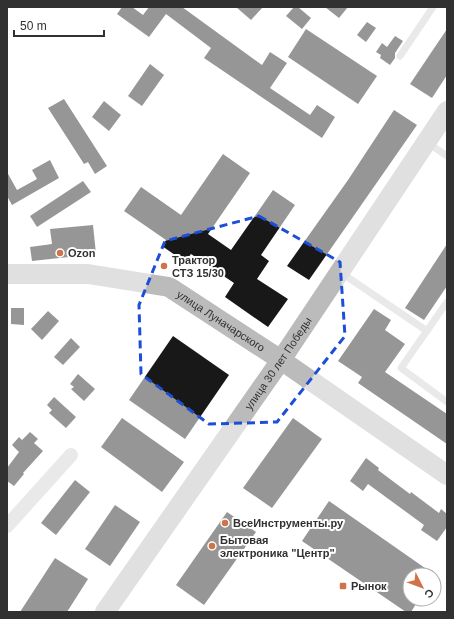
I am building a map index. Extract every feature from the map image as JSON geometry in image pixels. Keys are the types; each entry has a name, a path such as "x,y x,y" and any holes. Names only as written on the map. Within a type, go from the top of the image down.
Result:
{"main road":[{"name":"улица 30 лет Победы","path":"105,612 281,360 447,111"},
{"name":"улица Луначарского","path":"7,274 88,274 169,287 281,360 447,475"}],"street":[{"path":"7,526 71,455"}],"lane":[{"path":"400,56 433,7"},
{"path":"426,142 447,156"},
{"path":"340,272 427,331"},
{"path":"447,302 401,368 447,402"}],"highlighted area":[{"path":"259,216 340,262 345,336 277,422 209,424 141,374 139,305 165,241"}],"building":[{"path":"122,7 132,7 143,15 149,7 182,7 262,65 270,52 287,63 270,88 310,115 317,105 335,117 322,138 204,58 211,48 166,14 149,37 117,14"},
{"path":"236,7 263,7 251,20"},
{"path":"294,7 298,7 311,18 302,29 286,16"},
{"path":"325,7 348,7 339,18"},
{"path":"367,22 376,28 366,42 357,35"},
{"path":"306,29 377,76 358,104 288,57"},
{"path":"447,29 447,75 432,98 410,84"},
{"path":"395,36 403,41 395,53 395,58 390,65 380,58 381,55 376,52 382,43 387,47"},
{"path":"150,64 164,75 142,106 128,96"},
{"path":"64,99 107,166 95,174 88,162 84,164 48,108"},
{"path":"104,101 121,115 109,131 92,117"},
{"path":"394,110 417,125 309,280 287,266 348,180"},
{"path":"223,154 250,173 208,234 231,250 273,190 295,205 261,255 269,261 257,279 288,299 268,327 225,297 234,283 191,254 185,262 162,246 166,240 124,211 141,187 181,215"},
{"path":"50,160 59,178 12,205 7,196 7,172 17,190 37,179 32,170"},
{"path":"83,181 91,192 37,227 30,216"},
{"path":"93,225 96,254 32,261 30,247 52,244 50,229"},
{"path":"447,244 447,286 424,320 405,308"},
{"path":"11,308 24,308 24,325 11,324"},
{"path":"374,309 391,320 385,330 405,344 385,372 447,414 447,444 358,383 362,377 338,361"},
{"path":"48,311 59,321 42,340 31,329"},
{"path":"173,336 229,375 185,439 129,400"},
{"path":"71,338 80,347 63,365 54,357"},
{"path":"78,374 95,389 84,401 71,389 74,387 70,384"},
{"path":"54,397 76,417 66,428 49,413 52,410 47,405"},
{"path":"122,418 184,462 162,492 101,447"},
{"path":"293,418 322,439 272,508 243,488"},
{"path":"30,432 38,439 34,443 43,451 23,473 24,474 14,486 7,481 7,468 19,452 12,445 19,437 22,440"},
{"path":"366,458 379,468 378,470 410,494 411,492 439,513 441,509 447,514 447,527 437,541 421,530 424,525 368,484 363,491 350,481"},
{"path":"75,480 90,492 56,535 41,523"},
{"path":"329,501 424,567 402,567 402,607 414,607 411,612 406,612 302,541"},
{"path":"115,505 140,522 110,566 85,549"},
{"path":"227,512 256,532 204,605 176,585"},
{"path":"55,558 88,579 67,612 20,612"}],"place":[{"name":"Ozon","path":"60,253"},
{"name":"Трактор СТЗ 15/30","path":"164,266"},
{"name":"ВсеИнструменты.ру","path":"225,523"},
{"name":"Бытовая электроника \"Центр\"","path":"212,546"},
{"name":"Рынок","path":"343,586"}]}
